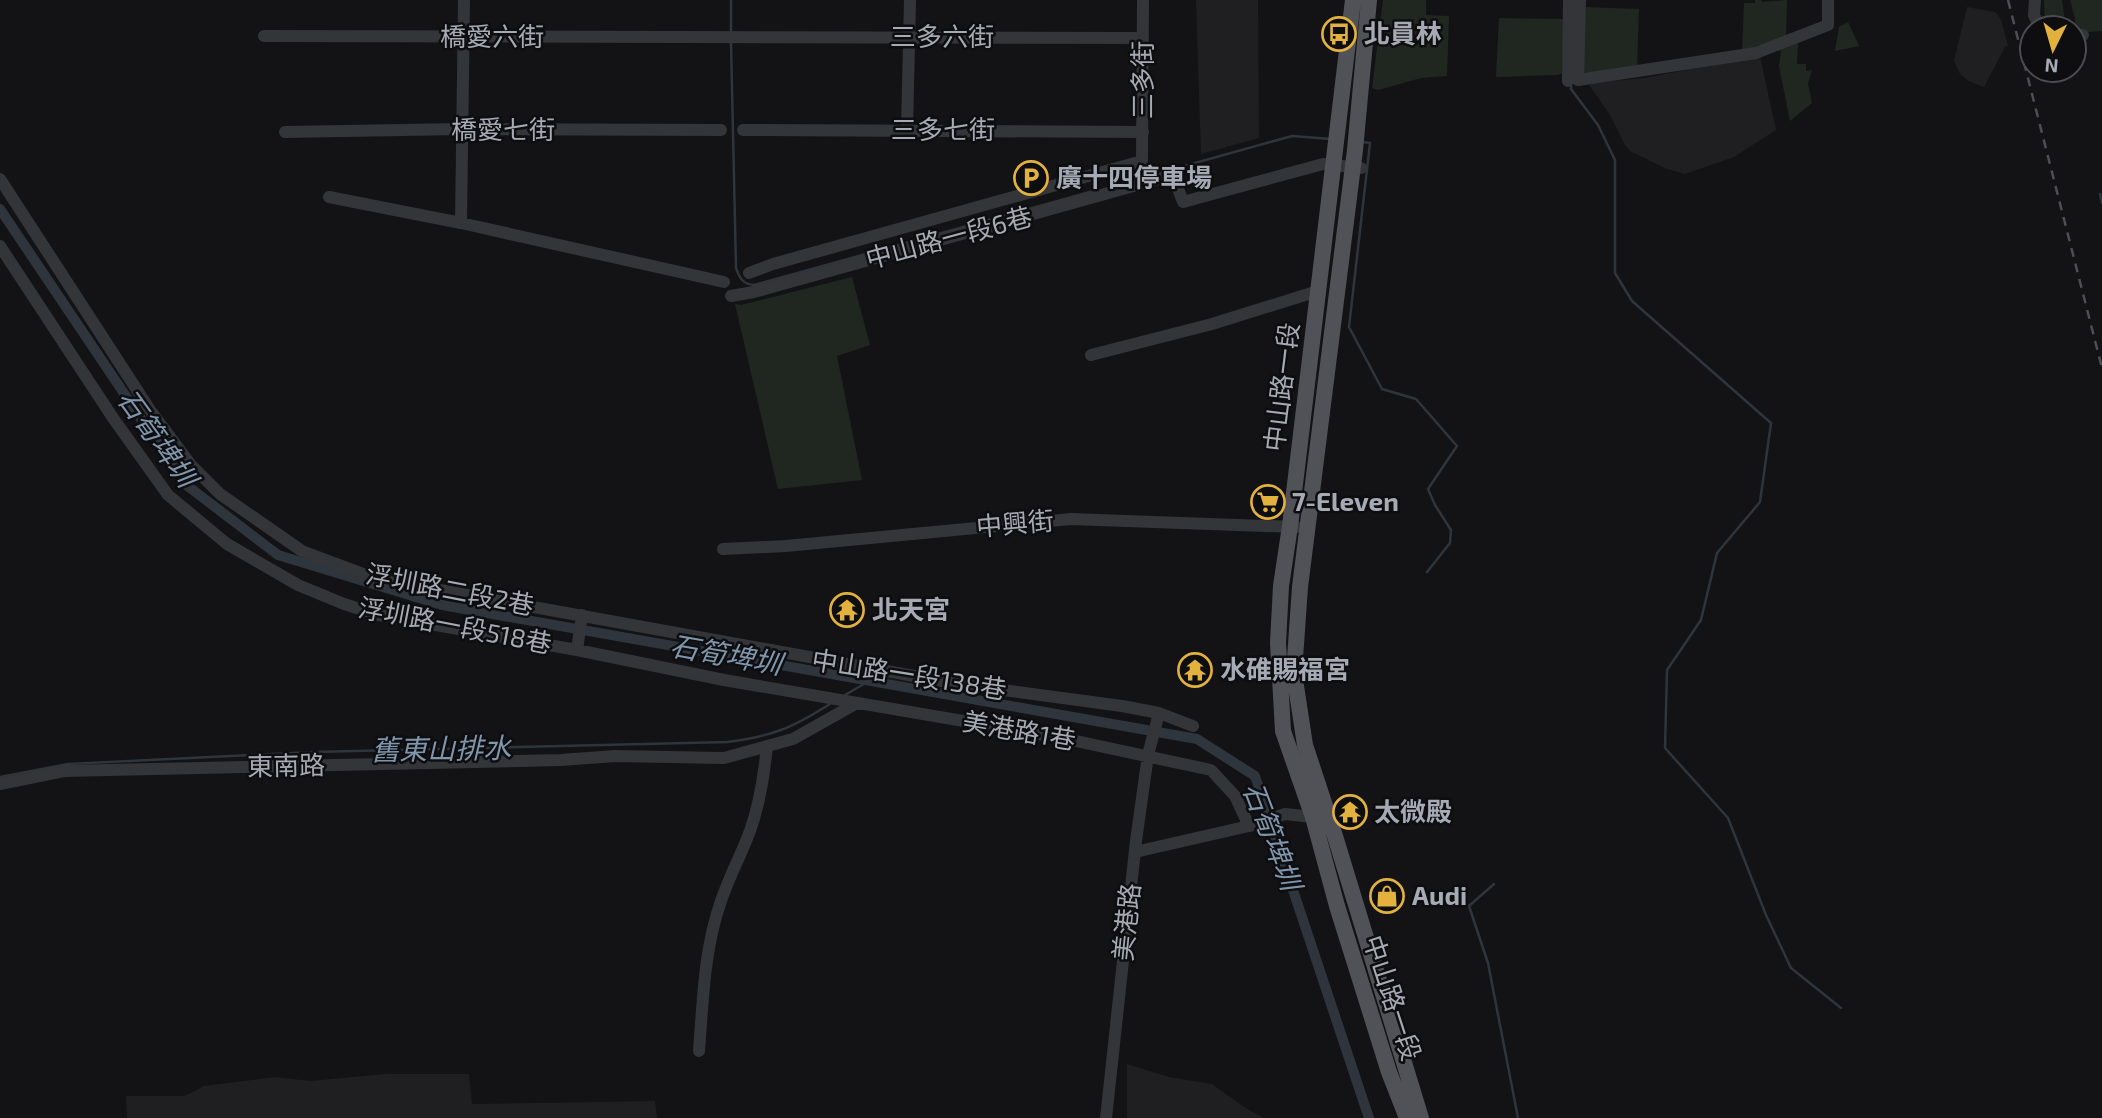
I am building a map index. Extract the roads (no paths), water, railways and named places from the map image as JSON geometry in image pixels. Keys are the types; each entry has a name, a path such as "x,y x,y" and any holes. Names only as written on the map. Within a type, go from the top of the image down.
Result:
{"main road":[{"name":"中山路一段","path":"1353,0 1281,586 1278,643 1283,731 1313,817 1337,906 1389,1072 1407,1118"},
{"name":"中山路一段","path":"1369,0 1354,150 1356,168 1307,529 1294,673 1304,745 1335,836 1421,1118"}],"street":[{"path":"461,223 464,0"},
{"path":"907,130 910,0"},
{"name":"三多街","path":"749,273 1142,161 1143,0"},
{"path":"1569,0 1573,81"},
{"path":"1573,81 1580,0"},
{"path":"1573,81 1756,53 1828,25 1828,0"},
{"name":"橋愛六街","path":"264,36 742,36"},
{"name":"三多六街","path":"742,36 1143,38"},
{"name":"橋愛七街","path":"285,132 461,129 721,130"},
{"name":"三多七街","path":"743,130 1143,132"},
{"name":"中山路一段6巷","path":"731,296 754,292 1173,176 1183,202 1323,164 1356,168"},
{"name":"浮圳路二段2巷","path":"0,179 150,411 191,466 220,494 302,551 374,578 582,615"},
{"path":"329,197 461,223 724,282"},
{"name":"浮圳路一段518巷","path":"0,246 113,418 168,495 227,544 298,585 379,615 844,700"},
{"path":"1091,355 1212,324 1318,291"},
{"name":"中興街","path":"723,549 786,546 1071,519 1290,526 1307,529"},
{"path":"577,650 582,615"},
{"name":"中山路一段138巷","path":"582,615 698,639 958,684 1122,706 1159,713 1194,726"},
{"name":"美港路1巷","path":"844,700 1148,755 1211,770 1235,796 1254,825"},
{"path":"699,1051 705,968 710,942 721,901 750,830 764,782 767,746 793,740 857,703"},
{"path":"1135,852 1148,755 1159,713"},
{"name":"東南路","path":"0,784 64,771 561,760 615,756 724,758 767,746"},
{"name":"美港路","path":"1105,1118 1135,852 1254,825 1285,814 1313,817"},
{"path":"1313,817 1335,836"}],"waterway":[{"path":"731,0 731,32"},
{"path":"731,42 736,268 747,283 754,285 1097,190"},
{"path":"1571,84 1571,89 1598,125 1615,160 1615,273 1632,301 1771,423 1760,502 1717,553 1701,620 1667,670 1665,748 1728,818 1766,915 1791,968 1841,1008"},
{"path":"1170,170 1292,136 1331,139"},
{"path":"1362,142 1370,143 1349,327 1382,389 1416,399 1457,446 1428,489 1451,530 1450,543 1427,572"},
{"path":"2100,194 2102,203"},
{"name":"石筍埤圳","path":"0,209 185,484 278,555 442,605 1197,739 1255,776 1369,1118"},
{"name":"舊東山排水","path":"845,695 869,681"},
{"name":"舊東山排水","path":"0,777 68,764 313,752 728,742 782,730 830,704"},
{"path":"1494,884 1469,906 1488,963 1518,1118"}],"railway":[{"path":"2008,0 2102,368"}],"place":[{"name":"北員林","path":"1339,34"},
{"name":"廣十四停車場","path":"1031,178"},
{"name":"7-Eleven","path":"1268,502"},
{"name":"北天宮","path":"847,610"},
{"name":"水碓賜福宮","path":"1195,670"},
{"name":"太微殿","path":"1350,812"},
{"name":"Audi","path":"1387,896"}]}
